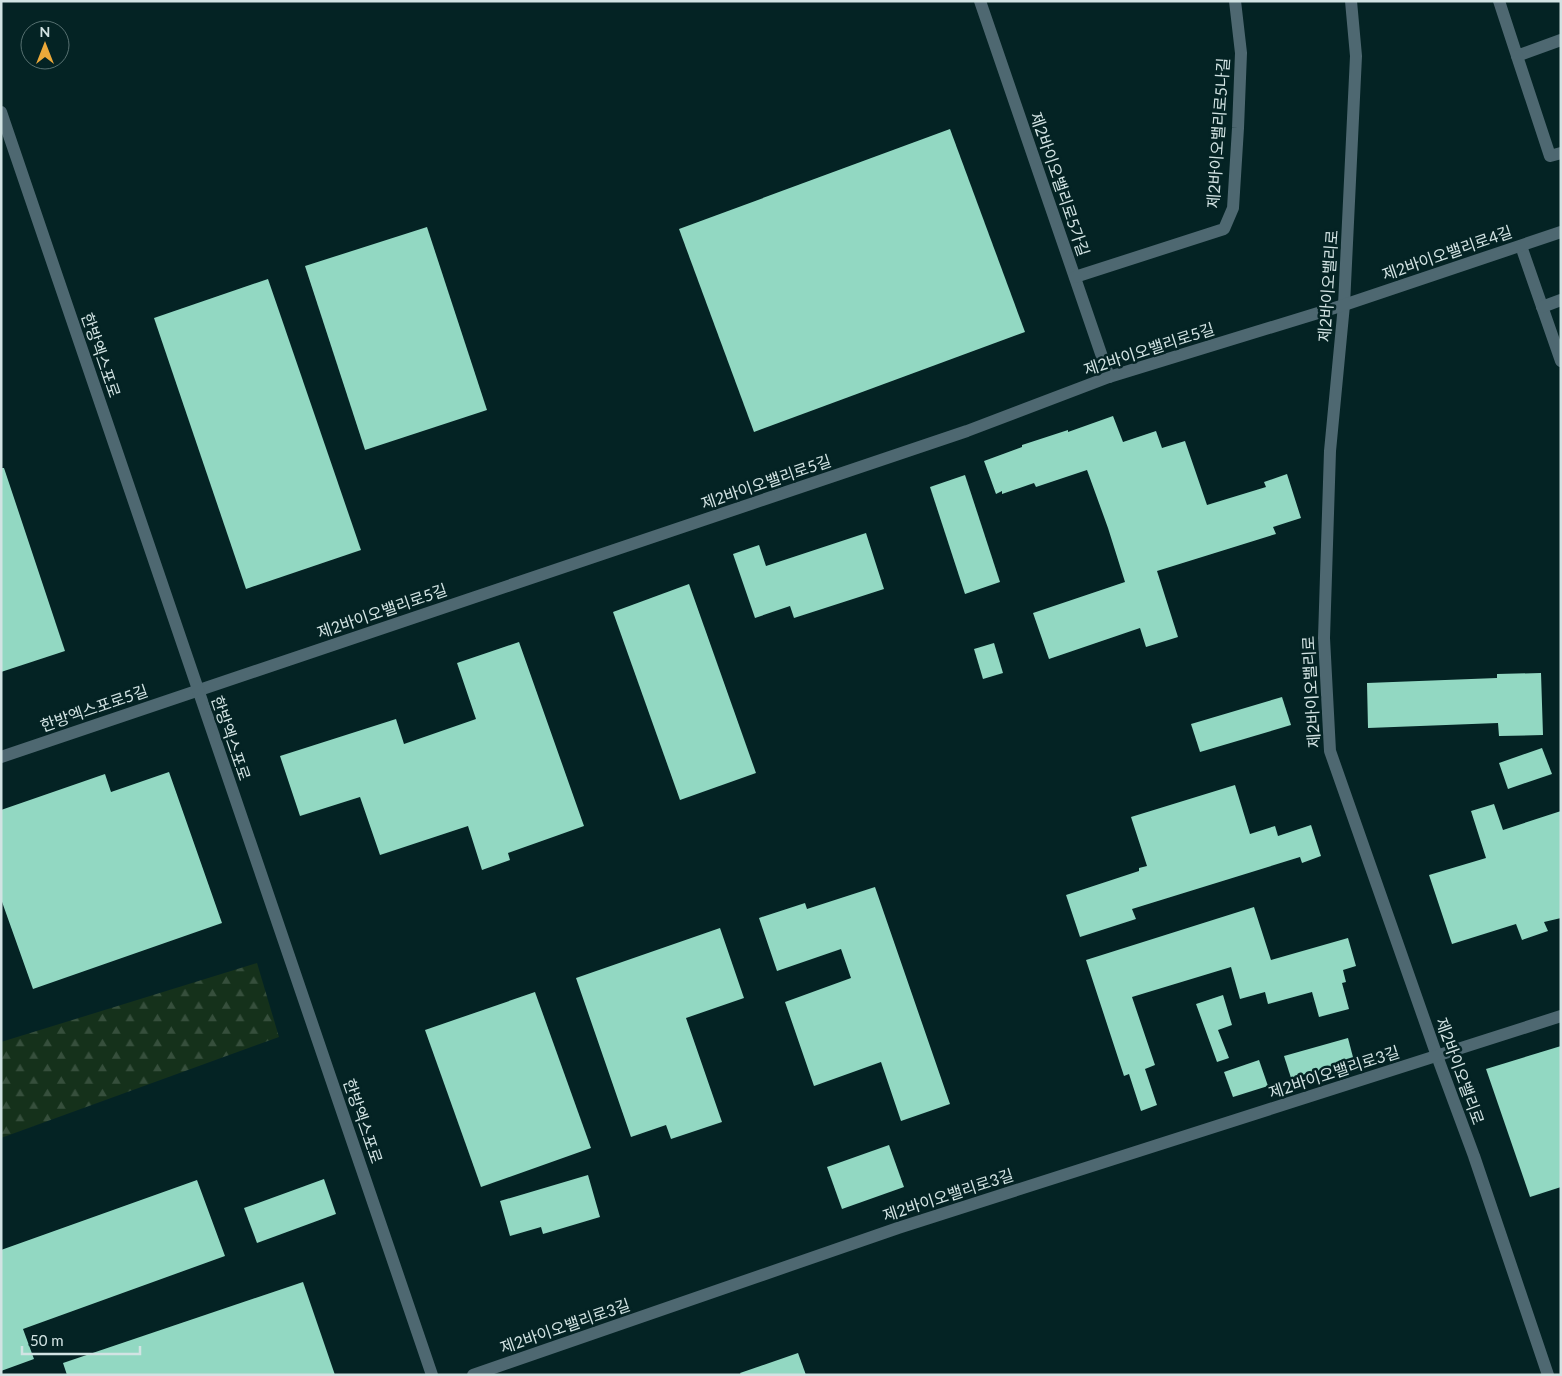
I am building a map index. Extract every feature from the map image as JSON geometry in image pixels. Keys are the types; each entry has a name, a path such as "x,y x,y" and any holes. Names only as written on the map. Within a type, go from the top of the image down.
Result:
{"street":[{"name":"제2바이오밸리로5가길","path":"980,1 1109,377"},
{"name":"제2바이오밸리로5나길","path":"1075,277 1224,229 1233,208 1238,128 1241,53 1236,1"},
{"name":"제2바이오밸리로","path":"1351,1 1356,56 1344,305 1330,451 1324,638 1330,752 1474,1156 1548,1375"},
{"path":"1499,1 1550,156 1561,153"},
{"path":"1517,56 1561,40"},
{"name":"한방엑스포로","path":"1,112 432,1375"},
{"name":"제2바이오밸리로4길","path":"1344,305 1561,232"},
{"path":"1521,246 1561,361"},
{"path":"1542,307 1561,300"},
{"name":"제2바이오밸리로5길","path":"198,690 967,431 1109,377 1344,305"},
{"name":"한방엑스포로5길","path":"1,757 198,690"},
{"name":"제2바이오밸리로3길","path":"473,1375 898,1228 1561,1016"}],"green space":[{"path":"257,963 279,1037 1,1138 1,1042"}],"building":[{"path":"950,129 1025,332 754,432 679,229"},
{"path":"427,227 487,410 365,450 305,266"},
{"path":"268,279 361,550 246,589 154,318"},
{"path":"1113,416 1123,442 1156,431 1162,448 1185,441 1207,505 1266,487 1264,482 1287,474 1301,518 1273,527 1276,534 1157,571 1178,637 1146,647 1140,628 1049,659 1033,613 1125,582 1108,528 1087,470 1036,487 1034,483 1002,494 1002,491 996,494 984,461 1022,447 1022,445 1068,430 1068,432"},
{"path":"1,468 4,468 65,651 1,672"},
{"path":"965,475 1000,582 965,594 930,487"},
{"path":"866,533 884,589 794,618 790,606 755,618 733,554 759,545 766,566"},
{"path":"689,584 756,773 680,800 613,612"},
{"path":"519,642 584,826 508,853 510,860 482,870 468,826 380,855 360,797 300,816 280,756 396,719 404,744 476,719 457,663"},
{"path":"994,643 1003,673 983,679 974,649"},
{"path":"1541,673 1543,735 1499,736 1498,723 1368,728 1367,683 1497,678 1497,674"},
{"path":"1282,697 1291,725 1200,752 1191,724"},
{"path":"1542,748 1552,774 1508,789 1499,763"},
{"path":"169,772 222,923 33,989 1,899 1,810 105,774 111,792"},
{"path":"1235,785 1250,834 1275,826 1278,836 1311,825 1321,856 1302,863 1300,857 1132,909 1136,919 1080,937 1066,895 1139,871 1139,868 1147,866 1131,817"},
{"path":"1494,804 1503,830 1561,811 1561,918 1544,922 1548,931 1522,940 1516,924 1452,944 1429,875 1486,858 1471,811"},
{"path":"875,887 950,1104 901,1121 881,1062 814,1086 785,1002 851,978 841,949 777,971 759,918 805,903 807,909"},
{"path":"1254,907 1271,960 1348,938 1356,966 1343,970 1346,982 1342,983 1349,1009 1319,1017 1312,992 1268,1004 1265,992 1240,999 1231,967 1132,997 1155,1065 1145,1069 1157,1105 1141,1111 1129,1074 1124,1076 1086,960"},
{"path":"720,928 744,998 686,1018 722,1122 671,1139 666,1125 631,1137 576,978"},
{"path":"535,992 591,1148 481,1187 425,1030"},
{"path":"1223,995 1232,1025 1218,1030 1229,1058 1217,1062 1196,1004"},
{"path":"1348,1038 1354,1061 1291,1078 1284,1056"},
{"path":"1561,1046 1561,1187 1530,1197 1486,1069"},
{"path":"1259,1060 1268,1086 1233,1097 1224,1072"},
{"path":"889,1145 904,1187 842,1209 827,1167"},
{"path":"588,1175 600,1217 543,1234 541,1227 510,1236 500,1201"},
{"path":"324,1179 336,1214 257,1243 244,1208"},
{"path":"197,1180 225,1256 23,1329 34,1359 1,1371 1,1250"},
{"path":"303,1282 335,1375 67,1375 63,1363"},
{"path":"798,1353 806,1375 741,1375 740,1373"}]}
